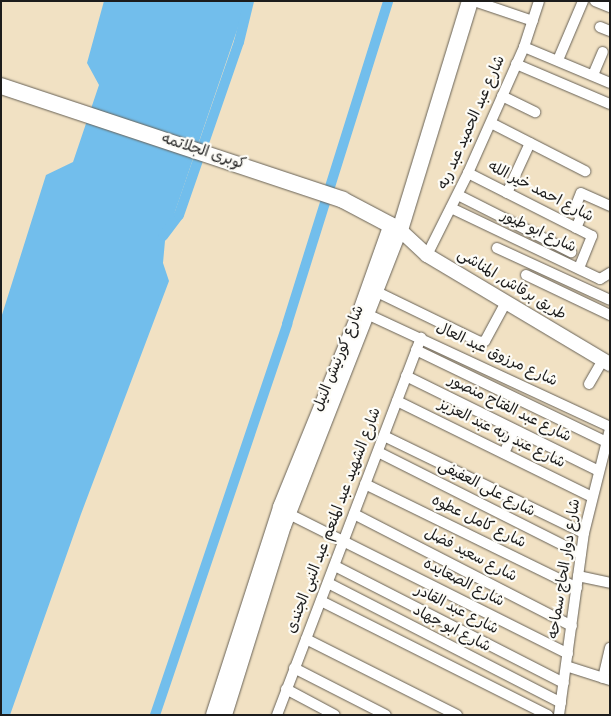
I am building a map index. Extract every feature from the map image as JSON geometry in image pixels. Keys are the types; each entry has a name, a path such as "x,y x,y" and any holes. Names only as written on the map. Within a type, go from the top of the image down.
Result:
{"main road":[{"name":"شارع كورنيش النيل","path":"345,361 378,292 460,1"},
{"name":"شارع كورنيش النيل","path":"213,715 290,494 345,361 396,227 472,1"},
{"name":"كوبرى الجلاتمه","path":"1,86 360,208 396,227"},
{"name":"طريق برقاش, المناشى","path":"396,227 427,254 606,362"},
{"name":"شارع كورنيش النيل","path":"225,715 289,514 290,494"}],"street":[{"path":"472,1 533,21"},
{"name":"شارع عبد الحميد عبد ربه","path":"427,254 468,174 524,47 540,1"},
{"path":"558,60 583,1"},
{"path":"595,1 610,7"},
{"path":"524,47 610,83"},
{"path":"593,75 603,52"},
{"path":"516,64 610,104"},
{"path":"502,96 535,112"},
{"path":"490,122 585,171"},
{"path":"507,193 530,143"},
{"name":"شارع احمد خير الله","path":"468,174 593,237 579,269"},
{"path":"576,228 581,217 574,210 582,193 610,206"},
{"path":"458,194 571,252"},
{"name":"شارع ابو طيور","path":"451,208 600,279 610,274"},
{"path":"497,248 610,300"},
{"path":"526,275 610,315"},
{"path":"378,292 480,342 485,341 506,302"},
{"name":"شارع مرزوق عبد العال","path":"368,315 421,338 610,428"},
{"name":"شارع الشهيد عبد المنعم عبد النبى الجندى","path":"277,715 421,338"},
{"path":"416,350 606,442"},
{"path":"589,384 606,362"},
{"name":"شارع عبد الفتاح منصور","path":"406,376 599,471"},
{"name":"شارع عبد ربه عبد العزيز","path":"397,400 592,497"},
{"name":"شارع دوار الحاج سماحه","path":"559,715 584,533 610,428"},
{"path":"384,436 584,533"},
{"path":"504,453 512,436"},
{"name":"شارع على العفيفى","path":"378,452 581,554"},
{"name":"شارع كامل عطوه","path":"366,484 577,588"},
{"name":"شارع الصعايده","path":"289,514 568,654"},
{"name":"شارع سعيد فضل","path":"354,514 572,626"},
{"name":"شارع عبد القادر","path":"335,566 564,683"},
{"path":"578,576 610,584"},
{"name":"شارع ابو جهاد","path":"328,583 561,703"},
{"path":"321,601 548,715"},
{"path":"306,639 457,715"},
{"path":"566,666 606,679 610,648"},
{"path":"294,668 386,715"},
{"path":"286,689 335,715"}],"water":[{"path":"104,1 247,1 165,241 163,263 169,281 81,514 10,715 1,715 1,318 46,175 73,162 99,85 87,63"}],"waterway":[{"path":"163,236 179,215 239,42 249,1"},
{"path":"155,715 287,324 388,1"}]}
